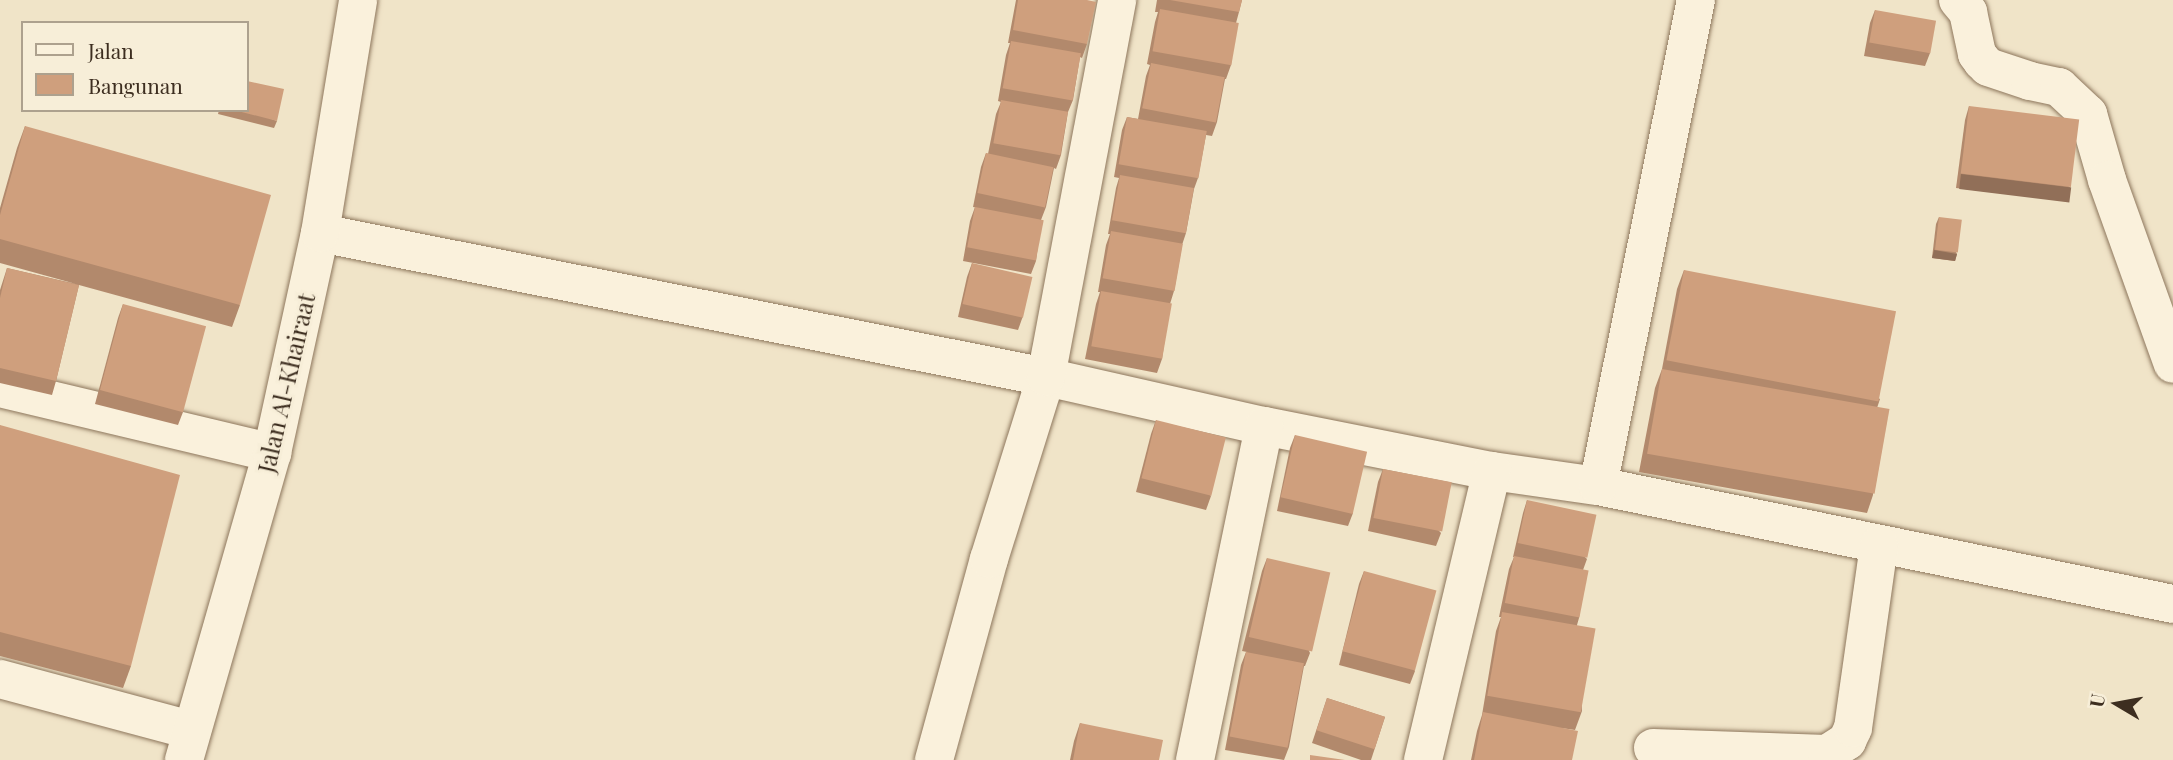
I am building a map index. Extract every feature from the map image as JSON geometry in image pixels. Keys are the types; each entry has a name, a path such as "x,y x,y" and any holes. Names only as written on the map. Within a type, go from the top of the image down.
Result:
{"street":[{"name":"Jalan Al-Khairaat","path":"187,745 272,453 320,233 358,0"},
{"path":"934,760 989,559 1046,377 1117,0"},
{"path":"1598,486 1696,0"},
{"path":"1958,0 1968,12 1982,61 2029,81 2059,87 2088,114 2106,180 2173,363"},
{"path":"320,233 1046,377 1264,426 1492,471 1598,486 2173,604"},
{"path":"0,387 272,453"},
{"path":"1195,760 1264,426"},
{"path":"1423,760 1492,471"},
{"path":"1653,748 1827,754 1847,741 1853,728 1879,545"},
{"path":"0,679 187,745"}],"building":[{"path":"1018,0 1096,2 1087,44 1013,30"},
{"path":"1170,0 1242,0 1239,12"},
{"path":"1160,9 1239,23 1231,65 1153,51"},
{"path":"1875,10 1936,21 1930,53 1869,42"},
{"path":"1011,41 1081,53 1073,101 1003,88"},
{"path":"1151,63 1225,77 1216,122 1142,108"},
{"path":"248,81 284,89 277,121 242,112 248,112"},
{"path":"1001,100 1068,112 1060,155 993,143"},
{"path":"1969,106 2079,120 2071,187 1961,173"},
{"path":"1127,117 1207,131 1198,178 1119,164"},
{"path":"25,126 271,195 240,305 0,239 0,215"},
{"path":"986,153 1053,167 1045,207 977,193"},
{"path":"1120,175 1194,188 1186,233 1112,220"},
{"path":"975,207 1044,220 1036,261 967,247"},
{"path":"1939,217 1962,220 1958,253 1935,250"},
{"path":"1111,231 1183,244 1175,291 1103,278"},
{"path":"972,263 1032,277 1023,318 963,304"},
{"path":"7,268 79,285 56,381 0,368 0,298"},
{"path":"1684,270 1896,311 1878,402 1666,360"},
{"path":"1101,291 1172,304 1162,359 1091,346"},
{"path":"123,304 206,326 183,412 100,390"},
{"path":"1662,369 1889,409 1875,494 1647,454"},
{"path":"1156,420 1226,437 1211,496 1141,478"},
{"path":"0,425 180,475 131,666 0,632"},
{"path":"1295,435 1367,452 1353,514 1281,497"},
{"path":"1383,469 1452,482 1442,531 1373,518"},
{"path":"1527,500 1596,515 1587,558 1518,543"},
{"path":"1514,556 1589,571 1579,618 1505,603"},
{"path":"1267,558 1330,573 1312,652 1249,637"},
{"path":"1364,571 1436,590 1415,671 1343,651"},
{"path":"1502,612 1596,628 1581,712 1487,696"},
{"path":"1246,652 1304,663 1288,748 1230,736"},
{"path":"1327,698 1385,717 1375,749 1316,730"},
{"path":"1483,712 1578,731 1572,760 1474,760"},
{"path":"1080,723 1163,740 1159,760 1073,760"},
{"path":"1310,755 1345,760 1310,760"}]}
